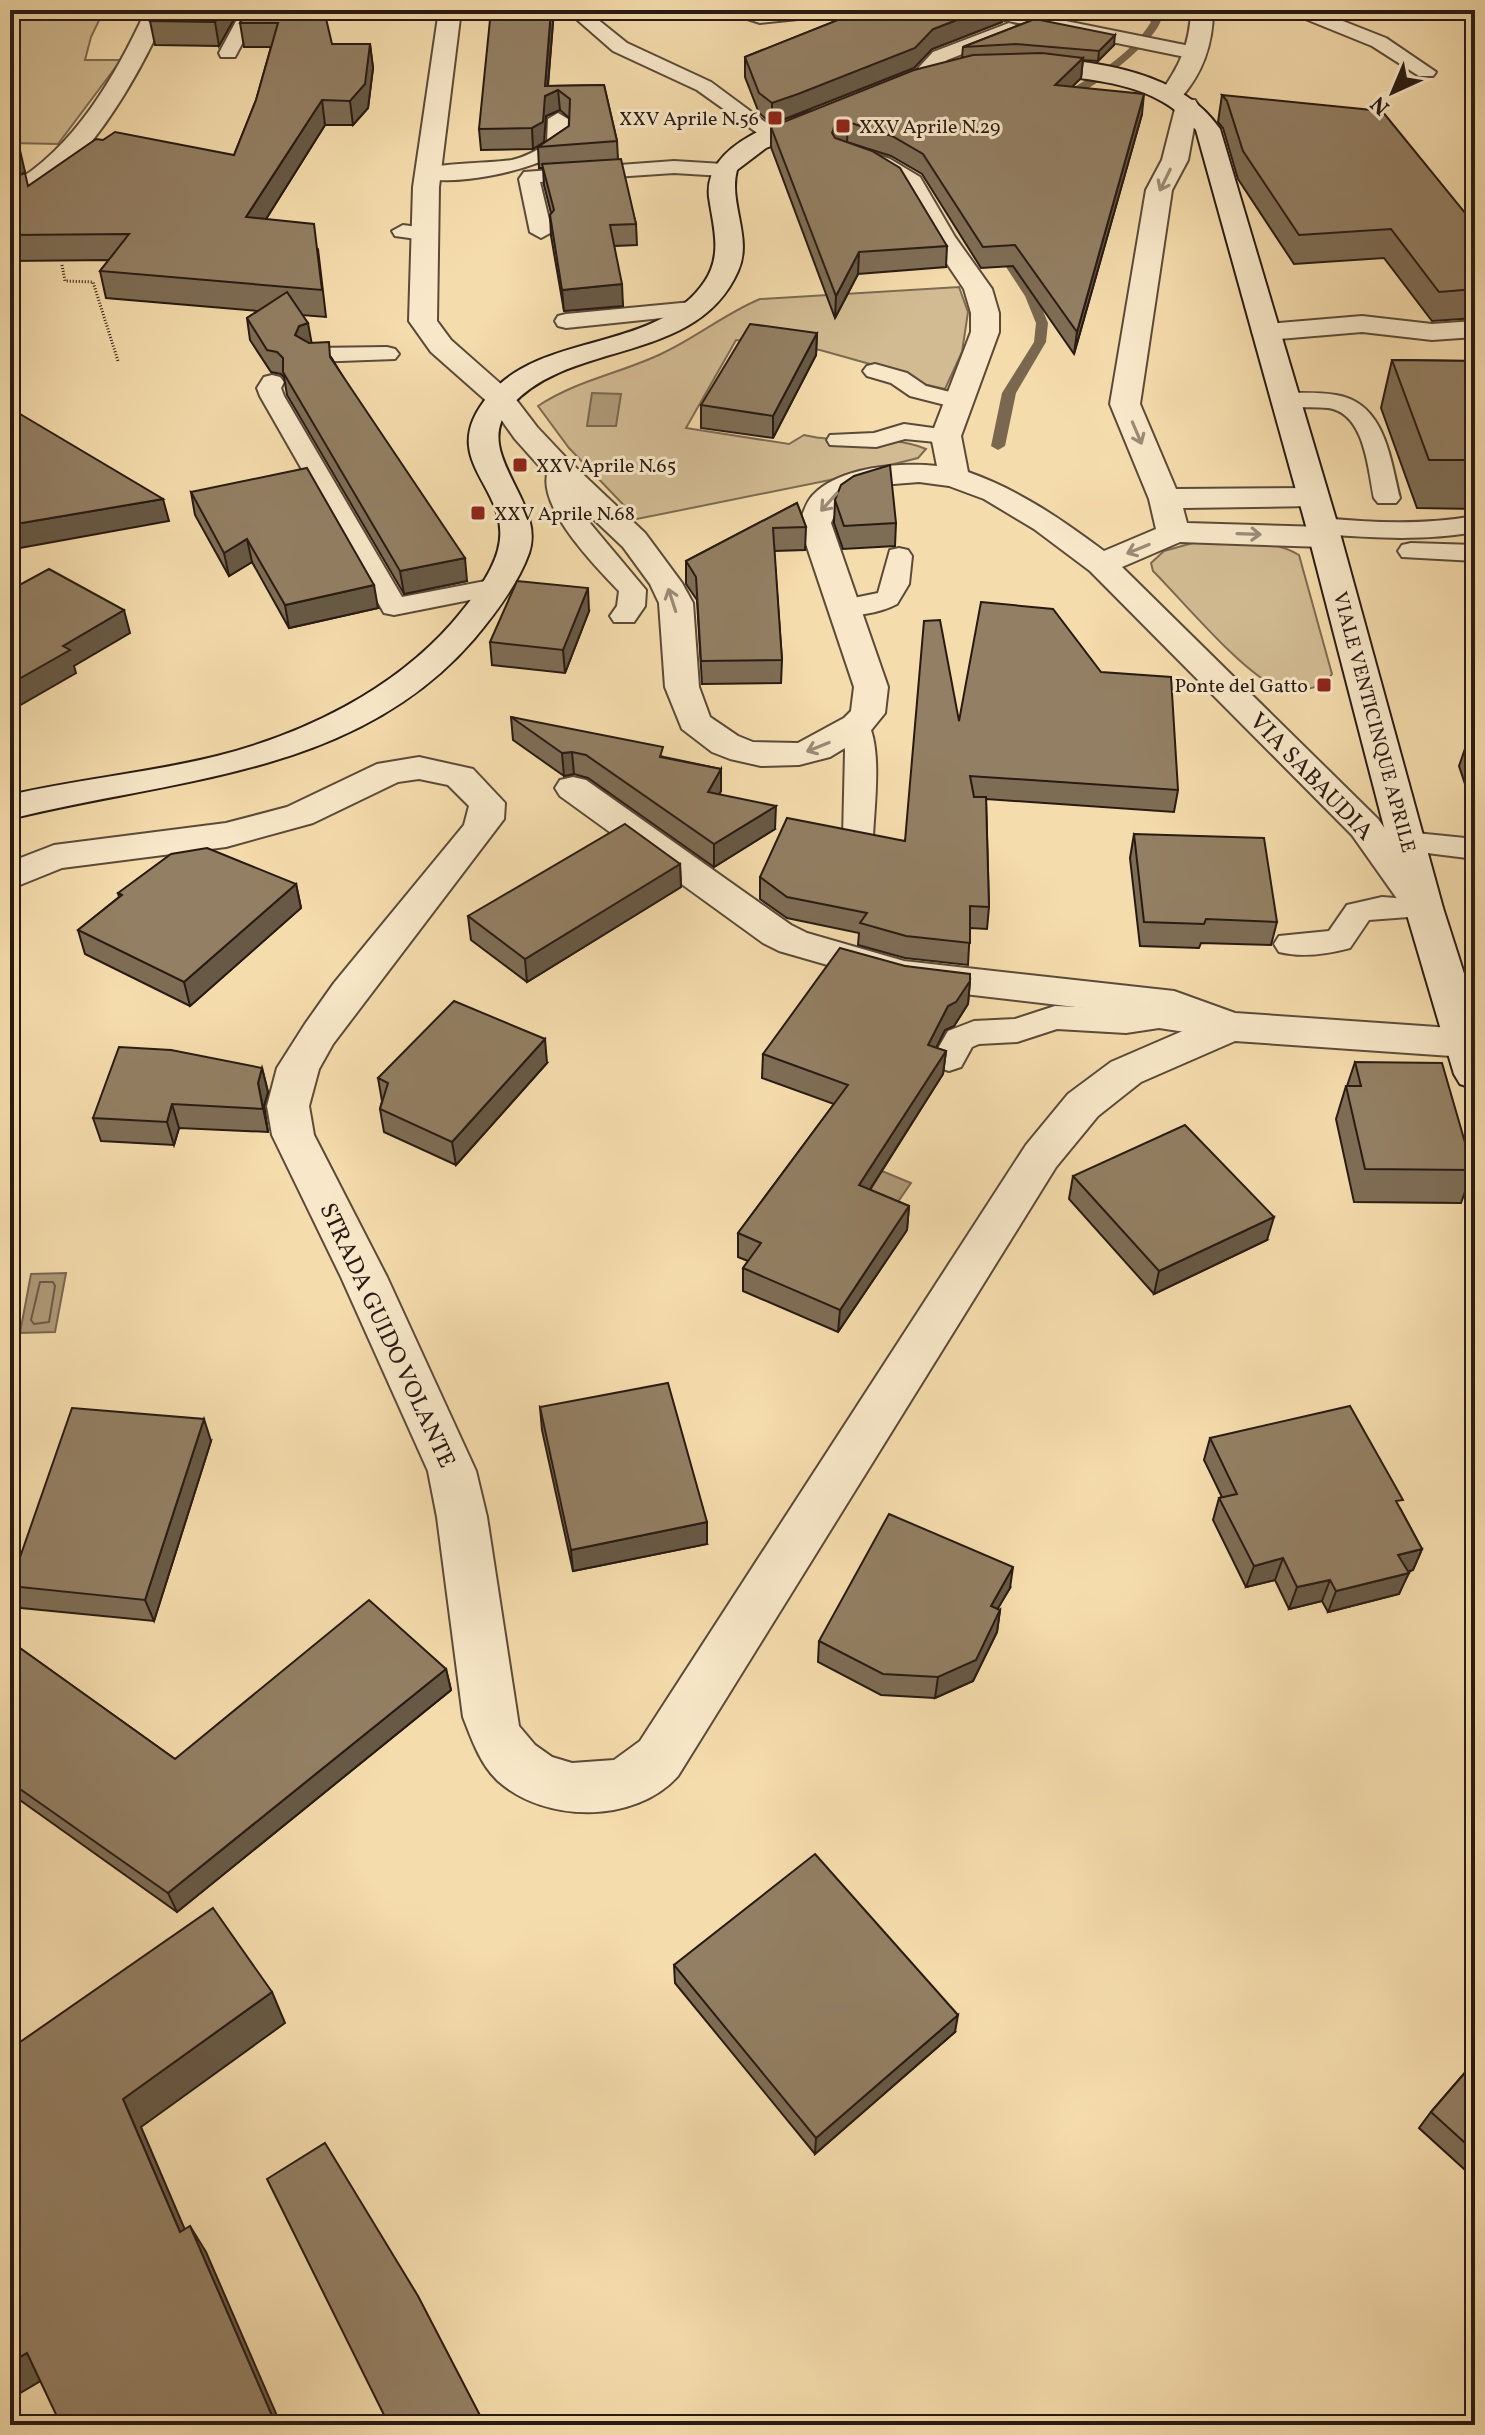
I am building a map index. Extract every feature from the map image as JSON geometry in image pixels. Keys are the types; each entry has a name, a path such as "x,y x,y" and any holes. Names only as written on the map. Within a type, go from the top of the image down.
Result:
{"street":[{"path":"10,196 46,174 73,147 137,50 157,10"},
{"path":"1173,532 1165,499 1125,404 1159,190 1175,160 1178,100 1195,53 1202,10"},
{"path":"450,22 428,173 413,232 423,321 441,346 501,399 560,470 634,540 666,583 676,603 682,687 687,711 694,722 725,744 761,755 779,756 817,749 856,726"},
{"path":"890,89 920,77 965,66 1017,62 1081,69 1126,79 1178,100"},
{"name":"VIALE VENTICINQUE APRILE","path":"1178,100 1200,115 1208,129 1322,528 1424,908"},
{"path":"10,807 226,765 326,728 376,702 420,673 463,634 496,587 514,551 518,532 515,515 485,456 481,437 487,419 501,399 525,381 641,337 692,309 713,291 726,272 732,251 719,185 723,170 733,157 774,136 846,107"},
{"path":"846,152 881,164 911,182 942,237 978,289 985,313 985,332 946,436 954,477"},
{"path":"1266,332 1362,324 1432,332 1475,329"},
{"name":"VIA SABAUDIA","path":"856,726 868,713 871,687 815,523 824,501 841,489 877,476 919,473 954,477 995,492 1045,522 1101,564 1365,827 1424,908 1470,1058"},
{"path":"1165,499 1322,528"},
{"path":"1101,564 1161,540 1173,532 1322,528"},
{"name":"STRADA GUIDO VOLANTE","path":"10,877 54,857 226,835 300,815 390,772 436,769 460,777 487,803 486,819 478,832 348,993 319,1034 298,1068 288,1106 293,1135 364,1277 452,1471 462,1517 489,1717 502,1746 527,1772 577,1791 612,1786 653,1766 679,1731 1041,1156 1083,1105 1126,1072 1231,1027"},
{"name":"STRADA GUIDO VOLANTE","path":"573,788 777,934 793,942 904,974 1174,1005 1231,1027 1470,1058"}],"lane":[{"path":"228,53 251,10"},
{"path":"450,22 460,10"},
{"path":"575,10 620,47 704,86 774,136"},
{"path":"738,10 760,17 827,10"},
{"path":"984,10 1195,53"},
{"path":"1299,10 1387,45 1426,72"},
{"path":"920,77 940,56 1030,21"},
{"path":"428,173 479,171 544,155 557,146 558,119"},
{"path":"541,232 529,179 531,176 674,167 723,170"},
{"path":"566,321 692,309"},
{"path":"313,355 387,354"},
{"path":"875,371 899,378 918,391 961,402"},
{"path":"272,382 269,388 272,396 394,607 496,587"},
{"path":"1286,400 1337,402 1354,408 1363,418 1373,444 1387,498"},
{"path":"839,440 876,440 904,431 946,436"},
{"path":"560,470 558,487 571,513 594,547 633,590 631,606 624,616"},
{"path":"1322,528 1433,531 1475,524"},
{"path":"1322,528 1475,553"},
{"path":"844,608 882,604 892,595 899,556"},
{"path":"856,726 860,751 858,838"},
{"path":"1406,842 1475,849"},
{"path":"1290,944 1309,945 1339,940 1358,912 1382,907 1424,908"},
{"path":"949,1059 960,1039 974,1033 1017,1030 1055,1017 1126,1021 1159,1017 1231,1027"}],"path":[{"path":"62,265 65,281 93,282 118,361"}],"shaded area":[{"path":"10,10 104,10 91,37 85,60 121,60 58,144 10,143"},
{"path":"959,287 968,312 962,352 945,389 820,350 736,340 686,428 789,444 804,435 897,441 926,449 918,458 830,480 637,519 569,448 538,406 584,383 663,353 760,299"},
{"path":"1200,541 1263,543 1299,555 1332,674 1327,680 1298,690 1275,686 1261,678 1229,651 1153,571 1151,563 1164,551"}],"water":[{"path":"592,393 621,394 616,426 587,426"},
{"path":"826,1148 911,1183 886,1219"},
{"path":"66,1273 55,1332 20,1333 31,1274"}],"building":[{"path":"156,10 222,10 215,22 150,21"},
{"path":"247,10 324,10 332,44 370,44 365,84 350,101 322,100 246,217 314,224 322,290 100,271 129,234 10,235 10,179 25,173 28,186 96,139 103,140 115,132 234,155 256,100 278,23 240,23"},
{"path":"491,10 551,10 545,86 604,85 617,141 538,147 569,126 570,99 558,90 545,96 543,122 532,128 479,129"},
{"path":"863,10 983,10 933,29 915,48 798,94 772,103 759,93 745,57"},
{"path":"1035,19 1115,35 1099,51 1016,44 963,47"},
{"path":"1042,53 1083,58 1055,85 1144,94 1077,332 1015,245 983,247 923,154 892,136 848,122 835,125 832,133 835,138 872,151 900,168 947,246 859,252 836,296 771,127 914,70 973,55"},
{"path":"1222,95 1382,111 1475,225 1475,289 1439,292 1391,229 1299,235 1243,151 1227,101"},
{"path":"13,125 19,146 10,152 10,132"},
{"path":"621,159 636,224 610,225 622,284 562,290 550,215 554,210 542,164"},
{"path":"287,292 308,323 299,326 295,335 309,343 329,342 330,357 465,558 400,571 283,372 283,358 277,352 267,350 247,318"},
{"path":"750,324 817,333 773,416 701,405"},
{"path":"1392,360 1475,361 1475,460 1429,460"},
{"path":"10,408 163,499 10,525"},
{"path":"890,465 896,523 844,526 835,500 841,485 854,476"},
{"path":"307,468 374,585 285,605 247,539 224,553 191,492"},
{"path":"797,503 806,527 773,528 782,660 701,661 696,577 686,561"},
{"path":"49,569 124,610 63,646 70,650 10,684 10,590"},
{"path":"517,581 588,588 563,650 490,642"},
{"path":"981,602 1053,609 1101,672 1171,677 1178,790 970,776 974,797 986,797 989,907 970,906 970,943 906,936 860,923 867,913 787,897 760,877 787,818 905,841 924,621 940,620 959,721"},
{"path":"511,717 663,747 660,757 721,769 708,792 776,806 714,844 586,755 562,753"},
{"path":"1467,743 1475,743 1475,767"},
{"path":"625,824 680,864 525,959 468,916"},
{"path":"1134,834 1264,838 1277,922 1206,919 1204,924 1144,922"},
{"path":"207,848 296,884 184,982 78,930 122,895 118,893 171,854"},
{"path":"840,948 905,966 970,974 970,981 956,1002 948,1006 928,1045 946,1051 859,1185 909,1206 840,1310 743,1268 761,1243 738,1233 848,1085 763,1054"},
{"path":"454,1001 545,1039 452,1142 380,1109 388,1083 378,1078"},
{"path":"119,1047 171,1050 262,1068 258,1083 263,1109 172,1104 167,1122 93,1118"},
{"path":"1355,1062 1442,1063 1473,1170 1365,1169 1346,1086 1361,1086"},
{"path":"1185,1125 1274,1217 1159,1271 1073,1176"},
{"path":"668,1383 707,1522 571,1550 540,1407"},
{"path":"1350,1406 1403,1500 1396,1501 1422,1549 1398,1555 1409,1573 1336,1591 1330,1580 1297,1587 1283,1558 1254,1566 1219,1498 1237,1494 1210,1438"},
{"path":"72,1408 204,1419 145,1600 10,1586"},
{"path":"889,1514 1013,1567 991,1606 1000,1610 976,1660 938,1677 883,1674 819,1641"},
{"path":"369,1600 446,1669 168,1893 10,1782 10,1641 175,1759"},
{"path":"815,1854 958,2015 816,2138 674,1965"},
{"path":"213,1908 272,1992 123,2099 180,2232 190,2226 276,2425 61,2425 27,2353 10,2363 10,2049"},
{"path":"1475,2061 1475,2152 1431,2112"},
{"path":"325,2143 418,2296 485,2425 389,2425 267,2179"}],"waterway":[{"path":"1060,99 1098,76 1151,31 1157,21 1144,10"},
{"path":"998,446 1009,393 1040,342 1042,323 1031,296 1012,267"}],"place":[{"name":"XXV Aprile N.56","path":"775,118"},
{"name":"XXV Aprile N.29","path":"843,126"},
{"name":"XXV Aprile N.65","path":"520,465"},
{"name":"XXV Aprile N.68","path":"478,513"},
{"name":"Ponte del Gatto","path":"1324,685"}]}
